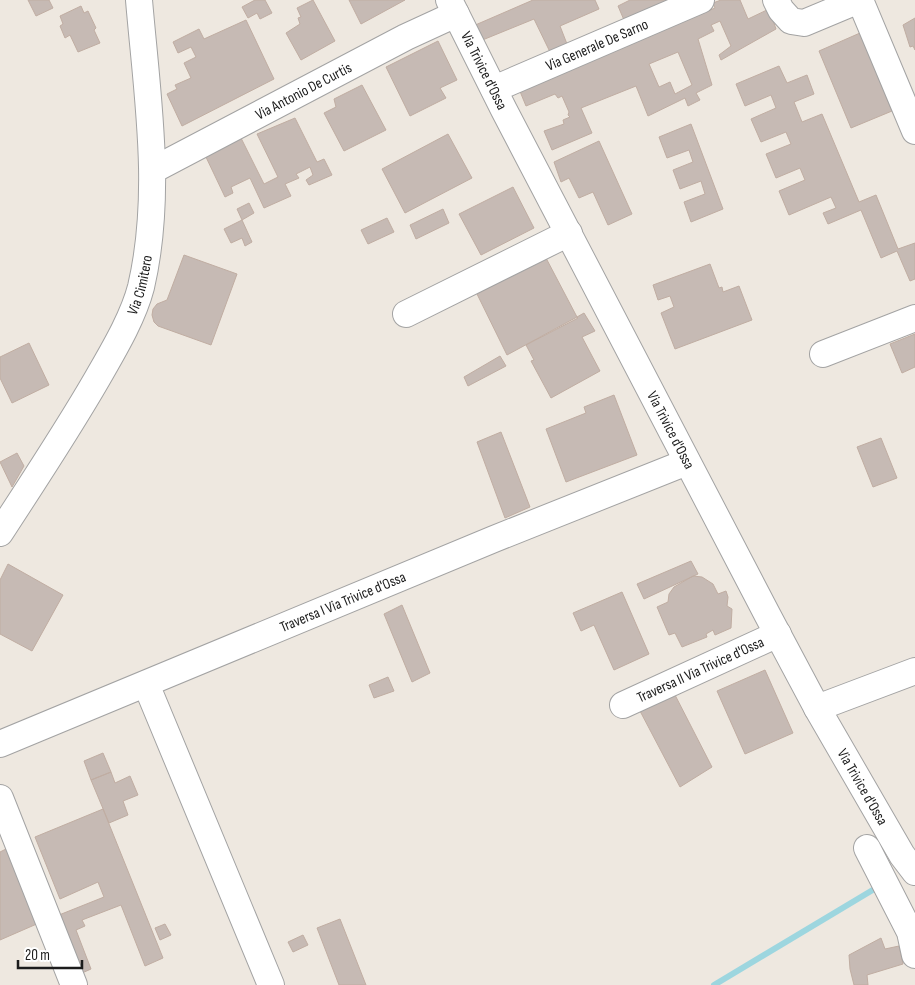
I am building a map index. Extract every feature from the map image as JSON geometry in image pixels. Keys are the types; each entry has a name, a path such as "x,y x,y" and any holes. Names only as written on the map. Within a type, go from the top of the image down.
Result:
{"street":[{"name":"Via Cimitero","path":"0,533 87,397 120,339 141,288 150,227 153,170 139,0"},
{"name":"Via Generale De Sarno","path":"494,89 701,0"},
{"path":"776,0 781,10 791,21 860,0 915,131"},
{"name":"Via Antonio De Curtis","path":"153,170 406,37 452,7"},
{"name":"Via Trivice d'Ossa","path":"452,7 687,462 817,708 908,863 915,885"},
{"path":"406,314 569,233"},
{"path":"823,354 915,318"},
{"name":"Traversa I Via Trivice d'Ossa","path":"0,744 494,539 687,462"},
{"name":"Traversa II Via Trivice d'Ossa","path":"623,705 778,634"},
{"path":"817,708 915,671"},
{"path":"146,684 271,985"},
{"path":"0,798 74,985"},
{"path":"872,857 910,932 915,956"}],"building":[{"path":"28,0 49,0 53,8 36,16"},
{"path":"255,0 265,0 272,13 260,19 257,13 248,18 242,7"},
{"path":"313,0 335,41 301,60 286,33 300,24 298,18 301,17 297,8"},
{"path":"349,0 405,0 361,24"},
{"path":"533,0 595,0 599,9 560,26 567,44 550,52 534,19 480,41 473,26"},
{"path":"630,0 670,0 624,20 618,6"},
{"path":"721,0 740,0 748,19 769,9 776,29 721,60 719,55 731,46 720,21 711,25 714,31 698,39 712,85 696,93 700,100 688,106 685,98 648,116 636,86 581,108 592,133 552,150 544,131 564,124 563,120 570,117 562,96 558,98 555,94 526,106 519,89 715,8 713,3","holes":["678,52 692,85 675,94 670,82 659,87 649,64"]},
{"path":"81,6 84,13 88,11 96,28 94,30 100,43 78,52 70,35 65,38 60,26 63,24 60,16"},
{"path":"915,18 915,50 913,46 910,47 903,25"},
{"path":"246,20 274,79 182,126 167,94 177,89 175,85 191,78 184,63 196,57 191,47 178,53 173,42 199,29 204,39"},
{"path":"860,33 892,111 851,128 819,51"},
{"path":"438,41 457,80 440,88 446,98 410,116 386,67"},
{"path":"779,66 787,83 807,75 814,94 794,102 802,122 822,114 859,202 876,195 898,249 915,243 915,279 910,281 897,251 881,258 861,210 828,224 823,213 836,208 831,197 789,215 779,191 805,180 800,168 776,178 766,154 791,144 786,132 761,142 751,119 776,108 771,95 745,106 736,84"},
{"path":"362,85 386,130 344,151 324,113 336,107 334,99"},
{"path":"295,118 317,162 324,159 332,175 309,185 306,180 313,175 310,167 296,174 299,178 285,184 291,196 264,208 250,178 231,187 233,193 225,197 205,155 241,138 264,184 278,177 257,134"},
{"path":"691,124 723,209 691,222 684,202 705,194 701,181 680,189 673,170 693,162 689,150 667,158 659,137"},
{"path":"448,134 472,178 405,213 382,169"},
{"path":"599,141 632,214 608,225 593,192 579,198 569,178 561,182 554,162"},
{"path":"513,187 534,228 481,255 459,214"},
{"path":"249,203 254,213 242,220 237,209"},
{"path":"443,209 449,223 416,239 410,225"},
{"path":"387,218 394,232 368,244 361,230"},
{"path":"242,220 252,242 245,246 242,238 231,243 224,229"},
{"path":"184,255 237,274 211,345 158,326 154,322 153,309 157,304 167,300"},
{"path":"546,258 577,317 507,355 477,294"},
{"path":"710,264 719,288 722,287 723,292 739,286 752,320 675,349 661,313 674,307 670,296 658,300 653,285"},
{"path":"584,313 595,331 582,337 600,371 551,398 531,361 534,360 526,345"},
{"path":"915,334 915,367 902,373 890,344"},
{"path":"29,343 49,385 12,403 0,378 0,357"},
{"path":"500,356 506,366 468,386 464,377"},
{"path":"614,395 637,455 566,482 546,429 586,413 584,407"},
{"path":"501,432 530,507 505,518 477,442"},
{"path":"881,438 897,478 873,487 857,447"},
{"path":"17,453 24,466 12,487 0,462"},
{"path":"691,561 698,574 644,599 637,584"},
{"path":"8,564 63,595 32,651 0,634 0,580"},
{"path":"693,576 702,577 713,584 718,594 726,591 728,597 727,606 732,609 731,628 715,635 713,630 706,634 707,637 682,647 675,633 669,635 657,607 668,602 669,594 674,587"},
{"path":"622,592 649,654 614,670 594,625 581,631 573,613"},
{"path":"402,605 430,673 412,682 384,614"},
{"path":"765,670 793,733 745,754 717,691"},
{"path":"388,677 394,691 374,698 369,685"},
{"path":"674,693 712,767 680,787 640,711"},
{"path":"103,753 111,772 91,780 84,761"},
{"path":"111,772 115,783 130,776 138,795 123,801 128,815 109,823 91,780"},
{"path":"103,809 163,958 145,966 121,905 82,920 85,926 76,930 91,969 82,973 59,915 104,897 98,882 60,899 35,837"},
{"path":"6,849 39,923 0,940 0,852"},
{"path":"340,919 366,985 339,985 317,928"},
{"path":"165,924 171,935 160,940 155,928"},
{"path":"303,935 308,945 293,952 288,942"},
{"path":"881,938 885,949 899,946 903,964 867,975 868,985 854,985 849,955"}],"waterway":[{"path":"714,985 881,885"}]}
